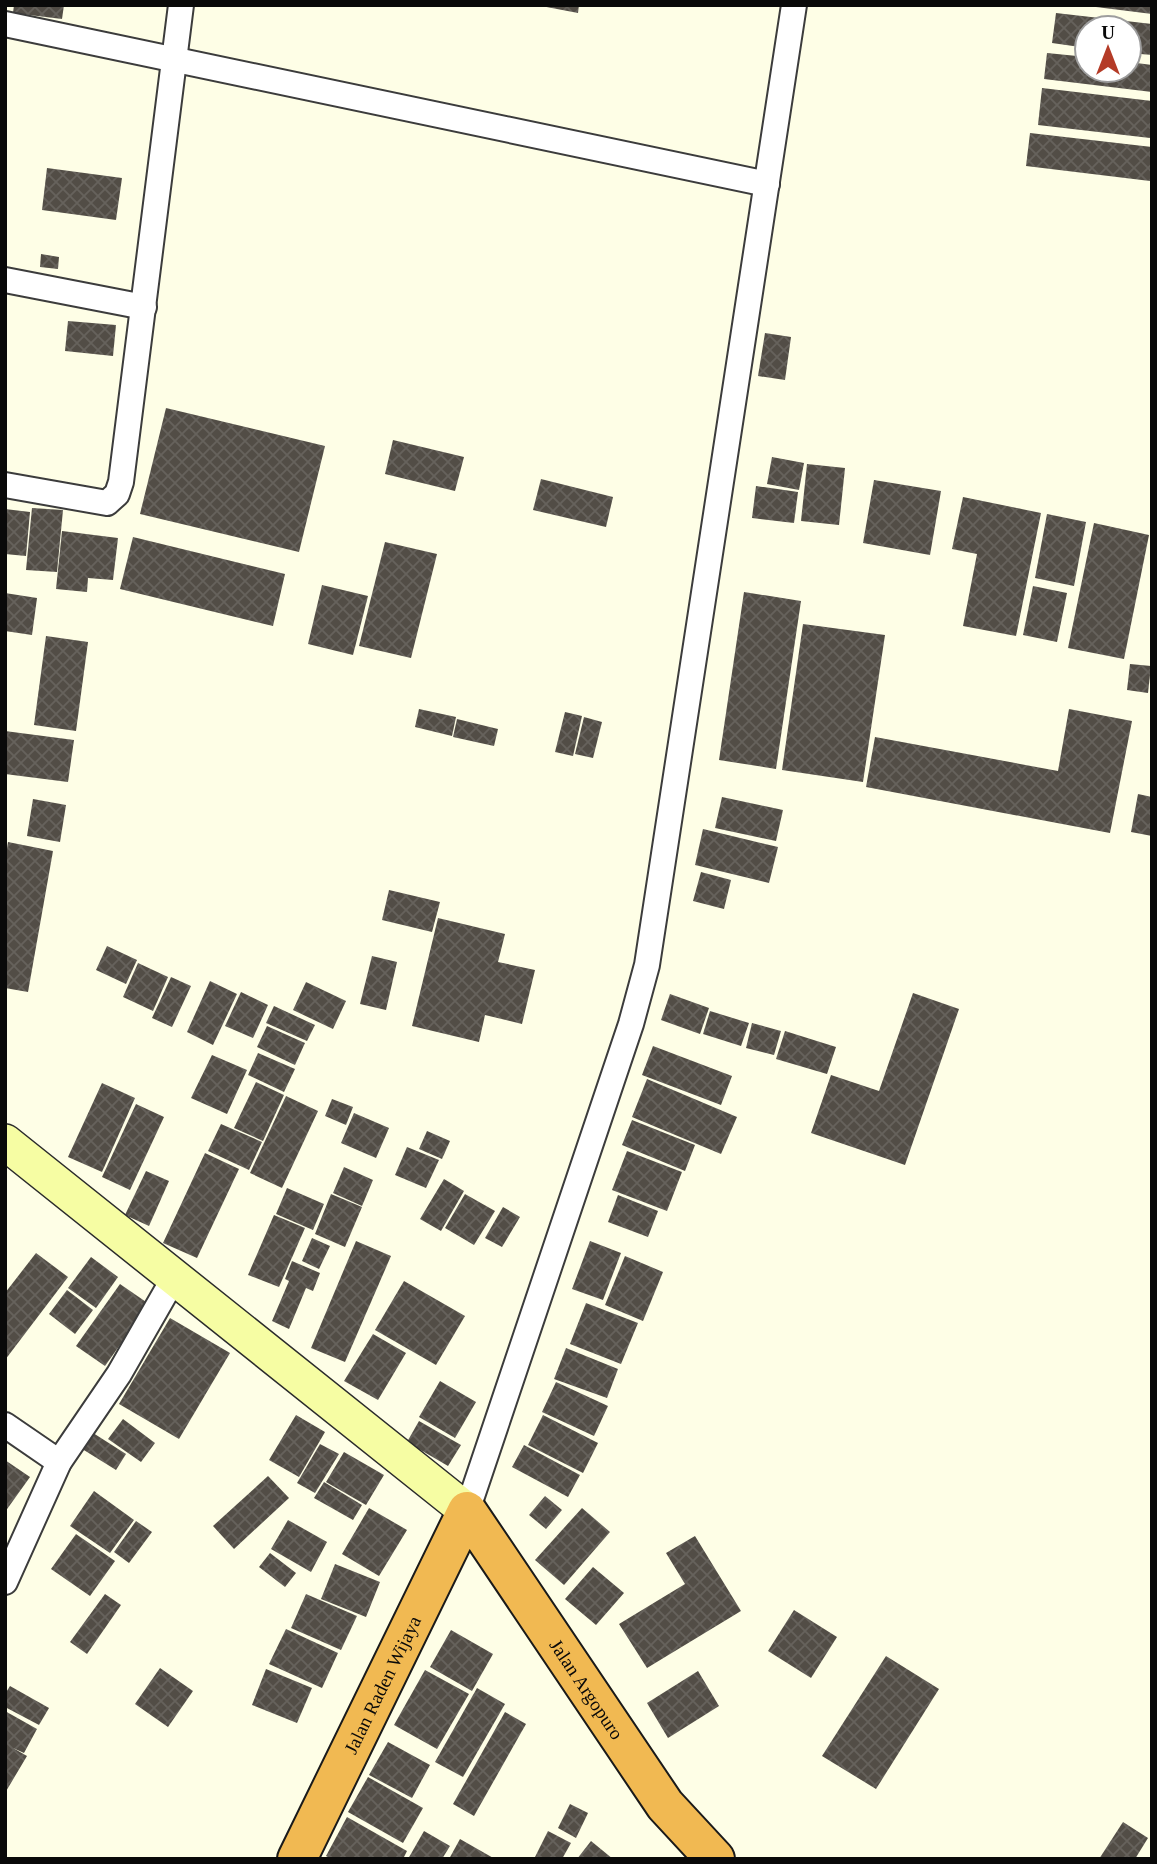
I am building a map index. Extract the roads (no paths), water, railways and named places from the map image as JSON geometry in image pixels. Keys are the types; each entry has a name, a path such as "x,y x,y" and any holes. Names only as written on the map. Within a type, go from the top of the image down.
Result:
{"highway":[{"name":"Jalan Raden Wijaya","path":"297,1859 467,1511"},
{"name":"Jalan Argopuro","path":"467,1511 665,1805 715,1859"}],"street":[{"path":"5,485 90,502 107,503 117,494 121,482 144,307 181,5"},
{"path":"5,1142 467,1511 631,1024 647,965 794,5"},
{"path":"5,24 767,184"},
{"path":"5,280 144,307"},
{"path":"5,1582 59,1462 119,1374 174,1278"},
{"path":"5,1424 59,1462"}]}
